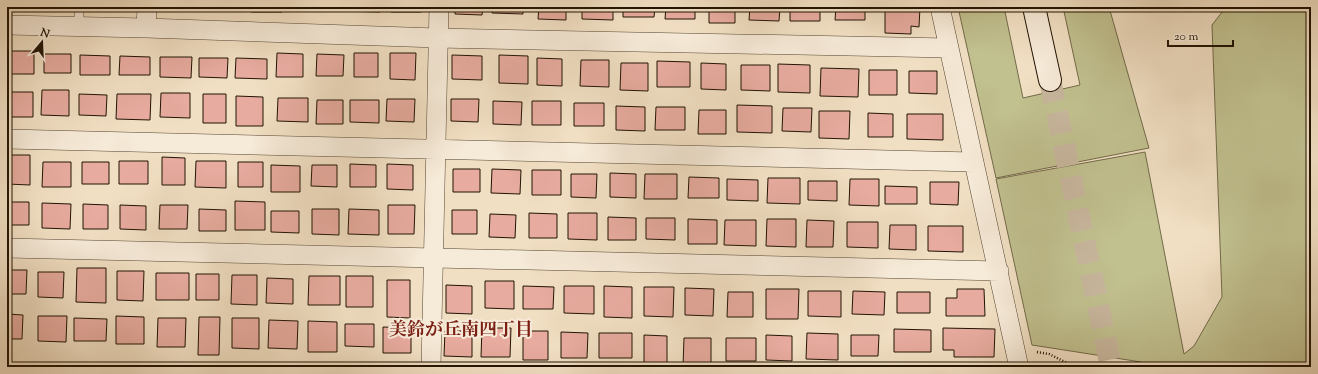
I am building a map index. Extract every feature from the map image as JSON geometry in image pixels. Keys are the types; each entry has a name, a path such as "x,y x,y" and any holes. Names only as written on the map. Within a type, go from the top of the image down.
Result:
{"street":[{"path":"146,28 147,7"},
{"path":"431,367 432,259 439,7"},
{"path":"940,7 973,162 999,271 1018,363 1017,367"},
{"path":"1034,7 1050,80"},
{"path":"7,25 438,38 948,48"},
{"path":"7,139 973,162"},
{"path":"7,248 999,271"}],"lane":[{"path":"79,7 79,26"}],"path":[{"path":"1035,351 1049,354 1075,367"}],"shaded area":[{"path":"958,7 1004,7 1023,98 1080,85 1063,7 1109,7 1149,148 996,178"},
{"path":"1226,7 1311,7 1311,367 1147,367 1141,362 1032,345 996,179 1145,152 1184,354 1194,346 1222,297 1212,25"}],"building":[{"path":"241,7 241,9 210,8"},
{"path":"251,7 282,7 282,12 251,12"},
{"path":"343,7 380,7 380,12 343,11"},
{"path":"391,7 421,7 421,12 391,12"},
{"path":"455,7 483,7 482,15 455,14"},
{"path":"492,7 523,7 523,14 492,13"},
{"path":"539,7 566,7 566,20 538,19"},
{"path":"582,7 613,7 613,20 582,19"},
{"path":"623,7 655,7 654,17 623,17"},
{"path":"666,7 695,7 695,19 665,19"},
{"path":"709,7 735,7 735,23 709,23"},
{"path":"750,7 780,7 779,21 749,20"},
{"path":"790,7 820,7 820,21 790,21"},
{"path":"836,7 865,7 865,20 835,20"},
{"path":"885,7 920,7 919,27 911,26 911,34 885,33"},
{"path":"7,51 34,51 34,74 7,74"},
{"path":"277,53 303,54 303,77 276,77"},
{"path":"354,53 378,53 378,77 354,77"},
{"path":"390,53 416,53 415,80 390,79"},
{"path":"44,54 71,54 71,73 44,73"},
{"path":"317,54 344,55 343,76 316,76"},
{"path":"80,55 110,56 110,75 80,75"},
{"path":"452,55 482,56 482,80 452,79"},
{"path":"499,55 528,56 528,84 499,83"},
{"path":"120,56 150,57 150,75 119,75"},
{"path":"160,57 192,57 191,78 160,77"},
{"path":"199,58 228,58 227,78 199,77"},
{"path":"236,58 267,59 267,79 235,78"},
{"path":"537,58 562,59 562,86 537,85"},
{"path":"581,60 609,60 609,87 580,86"},
{"path":"657,61 690,62 690,87 657,87"},
{"path":"621,63 648,63 648,91 620,90"},
{"path":"701,63 726,64 726,90 701,89"},
{"path":"778,64 810,65 810,93 778,92"},
{"path":"741,65 770,65 770,91 741,90"},
{"path":"821,68 859,69 858,97 820,96"},
{"path":"869,70 897,70 897,95 869,95"},
{"path":"909,71 937,71 937,94 909,93"},
{"path":"42,90 69,90 69,116 41,115"},
{"path":"7,92 33,92 33,117 7,117"},
{"path":"161,93 190,93 190,118 160,117"},
{"path":"79,94 107,95 106,116 79,115"},
{"path":"117,94 151,94 150,120 116,119"},
{"path":"203,94 226,94 226,123 203,123"},
{"path":"236,96 263,97 263,126 236,126"},
{"path":"278,98 308,98 308,122 277,121"},
{"path":"387,99 415,99 414,122 386,121"},
{"path":"451,99 479,99 478,122 451,121"},
{"path":"317,100 343,100 343,124 316,124"},
{"path":"350,100 379,100 379,123 350,122"},
{"path":"493,101 522,102 521,125 493,124"},
{"path":"532,101 561,101 561,125 532,125"},
{"path":"574,103 604,103 604,126 574,126"},
{"path":"737,105 772,106 772,133 737,132"},
{"path":"616,106 645,107 645,131 616,130"},
{"path":"656,107 685,107 685,130 655,130"},
{"path":"783,108 812,108 811,132 782,131"},
{"path":"699,110 726,110 726,134 698,134"},
{"path":"819,111 850,111 849,139 819,138"},
{"path":"868,113 893,114 893,137 868,137"},
{"path":"907,114 943,114 943,140 907,139"},
{"path":"7,155 30,155 30,185 7,184"},
{"path":"162,157 185,158 185,185 162,185"},
{"path":"119,161 148,161 148,184 119,184"},
{"path":"196,161 226,161 226,188 195,187"},
{"path":"43,162 71,162 71,187 42,187"},
{"path":"82,162 109,162 109,184 82,184"},
{"path":"238,162 263,162 263,187 238,187"},
{"path":"350,164 376,165 376,187 350,187"},
{"path":"387,164 413,165 413,190 387,189"},
{"path":"271,165 300,166 300,192 271,192"},
{"path":"312,165 337,165 337,187 311,186"},
{"path":"453,169 480,169 480,192 453,192"},
{"path":"492,169 521,170 520,194 491,193"},
{"path":"532,170 561,170 561,195 532,195"},
{"path":"610,173 636,174 636,198 610,197"},
{"path":"571,174 597,174 596,198 571,197"},
{"path":"645,174 677,174 677,199 644,199"},
{"path":"689,177 719,178 719,198 688,198"},
{"path":"768,178 800,178 800,204 767,203"},
{"path":"727,179 758,180 758,201 727,200"},
{"path":"850,179 879,179 879,206 849,205"},
{"path":"808,181 837,181 837,201 808,200"},
{"path":"930,182 959,182 958,205 930,204"},
{"path":"885,186 917,187 917,204 885,204"},
{"path":"235,201 265,202 265,230 235,230"},
{"path":"7,202 29,202 29,225 7,225"},
{"path":"42,203 71,204 70,229 42,228"},
{"path":"83,204 108,205 108,229 83,229"},
{"path":"120,205 146,206 146,230 120,229"},
{"path":"160,205 188,205 187,229 159,229"},
{"path":"388,205 415,205 414,234 388,234"},
{"path":"199,209 226,210 226,231 199,231"},
{"path":"312,209 339,209 339,235 312,234"},
{"path":"349,209 379,210 379,235 348,234"},
{"path":"452,210 477,210 477,234 452,234"},
{"path":"271,211 299,211 299,233 271,232"},
{"path":"529,213 557,214 557,238 529,238"},
{"path":"568,213 597,213 597,240 568,239"},
{"path":"490,214 516,215 515,238 489,237"},
{"path":"608,217 636,218 636,240 608,240"},
{"path":"646,218 675,218 675,240 646,239"},
{"path":"688,219 717,220 717,244 688,244"},
{"path":"767,219 796,219 796,247 766,246"},
{"path":"725,220 756,220 756,246 724,245"},
{"path":"807,220 834,221 833,247 806,247"},
{"path":"847,222 878,222 878,248 847,247"},
{"path":"890,225 916,225 916,250 889,249"},
{"path":"928,226 963,226 963,252 928,251"},
{"path":"77,268 106,268 106,303 76,302"},
{"path":"7,270 27,270 26,294 7,294"},
{"path":"117,271 144,271 143,301 117,300"},
{"path":"38,272 64,272 63,298 38,297"},
{"path":"156,273 189,273 189,300 156,300"},
{"path":"196,274 219,274 219,300 196,300"},
{"path":"232,275 257,275 257,305 231,304"},
{"path":"309,276 340,276 340,305 308,305"},
{"path":"346,276 373,276 373,307 346,307"},
{"path":"267,278 293,279 293,304 266,303"},
{"path":"387,280 410,280 410,318 387,317"},
{"path":"485,281 514,281 514,309 485,308"},
{"path":"446,285 472,286 472,314 446,313"},
{"path":"523,286 554,287 553,309 523,309"},
{"path":"564,286 594,286 594,314 564,313"},
{"path":"604,286 632,287 632,318 604,317"},
{"path":"644,287 674,287 673,317 644,316"},
{"path":"685,288 714,289 713,316 685,315"},
{"path":"766,289 799,289 798,319 766,319"},
{"path":"957,289 984,289 985,316 946,316 946,298 957,298"},
{"path":"808,291 841,291 841,317 808,316"},
{"path":"853,291 885,292 884,315 852,314"},
{"path":"728,292 753,292 753,317 727,317"},
{"path":"897,292 930,292 930,313 897,313"},
{"path":"7,314 23,315 22,339 7,339"},
{"path":"38,316 67,316 66,342 38,341"},
{"path":"116,316 144,317 144,344 116,344"},
{"path":"199,317 220,317 219,355 198,355"},
{"path":"74,318 107,319 106,341 74,341"},
{"path":"158,318 186,318 185,347 157,347"},
{"path":"232,318 259,318 259,349 232,348"},
{"path":"269,320 298,321 297,349 268,348"},
{"path":"308,321 337,322 337,352 308,352"},
{"path":"345,324 374,324 374,347 345,346"},
{"path":"383,327 411,328 411,353 383,353"},
{"path":"482,328 511,328 510,357 481,357"},
{"path":"943,328 995,329 994,357 954,357 954,350 943,350"},
{"path":"894,329 931,330 931,352 894,352"},
{"path":"445,331 472,331 472,357 444,356"},
{"path":"523,331 548,331 548,360 523,360"},
{"path":"561,332 588,333 587,358 561,358"},
{"path":"599,333 632,333 632,358 599,358"},
{"path":"807,333 838,334 838,360 806,359"},
{"path":"644,335 667,336 667,367 644,367"},
{"path":"766,335 792,336 792,361 766,360"},
{"path":"851,335 879,335 878,356 851,356"},
{"path":"684,338 711,338 711,367 683,367"},
{"path":"726,338 756,338 756,361 726,361"}],"tunnel":[{"path":"1050,80 1111,367"}],"district":[{"name":"美鈴が丘南四丁目","path":"461,331"}]}
